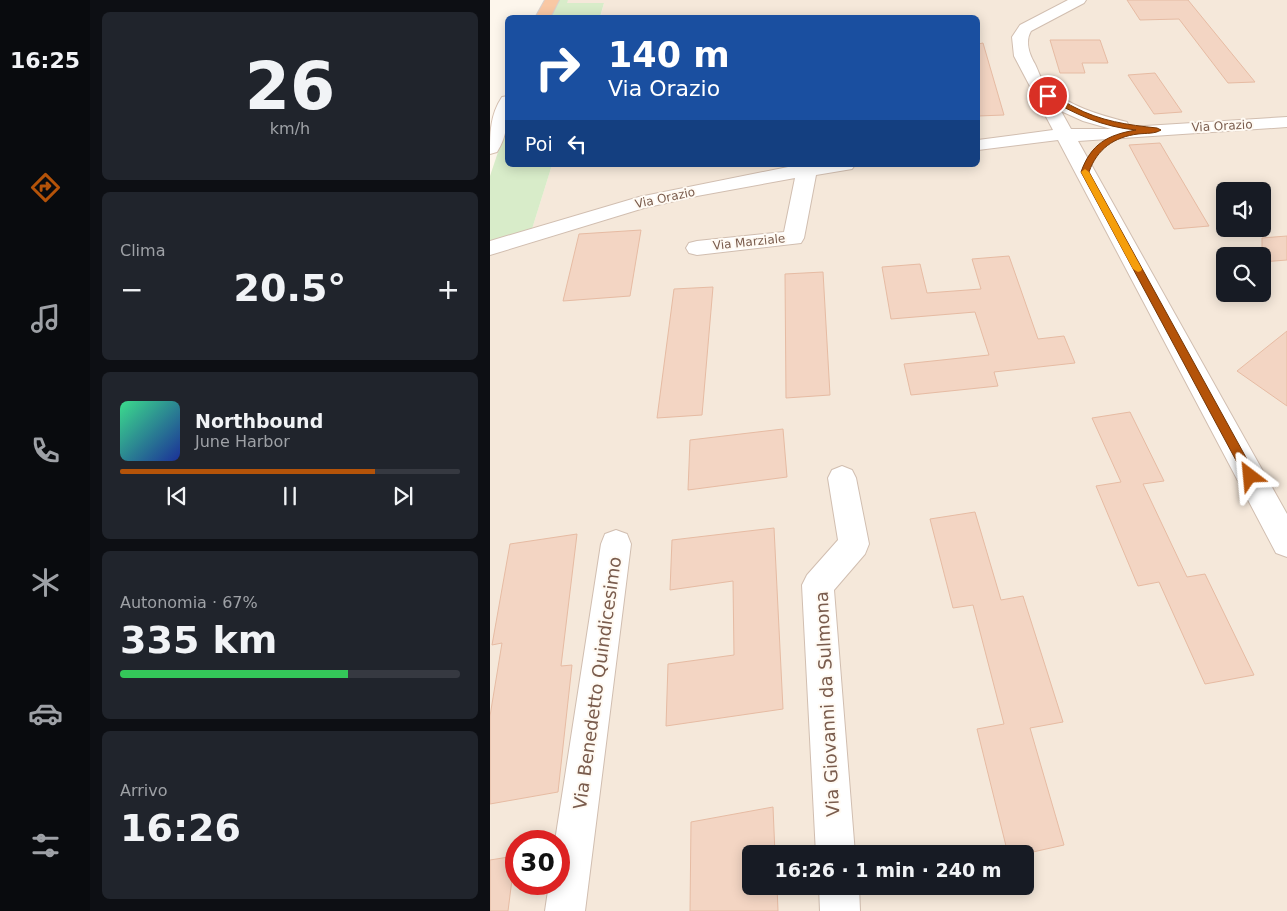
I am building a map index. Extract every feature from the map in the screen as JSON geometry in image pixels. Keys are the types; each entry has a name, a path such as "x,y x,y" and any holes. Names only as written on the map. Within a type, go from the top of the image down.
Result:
{"highway":[{"path":"537,15 540,0"},
{"path":"544,15 552,0"}],"street":[{"path":"1079,0 1025,28 1020,37 1022,56 1287,543"},
{"name":"Via Orazio","path":"1037,85 1062,105 1081,114 1127,129"},
{"path":"490,148 505,109"},
{"name":"Via Orazio","path":"980,145 1064,134 1085,136 1127,129 1157,130 1287,122"},
{"name":"Via Orazio","path":"1085,172 1089,158 1100,146 1127,129"},
{"name":"Via Orazio","path":"490,248 645,202 807,168 820,167"},
{"name":"Via Marziale","path":"697,248 793,238 807,168"},
{"name":"Via Giovanni da Sulmona","path":"835,845 818,585 854,544 842,478"},
{"name":"Via Benedetto Quindicesimo","path":"566,911 616,544"},
{"path":"839,895 840,911"}],"shaded area":[{"path":"568,0 1287,0 1287,911 490,911 490,243 532,229 551,167 980,167 980,15 601,15 604,3 566,3"}],"green space":[{"path":"555,0 568,0 567,3 604,3 601,15 548,15"},
{"path":"505,131 505,167 551,167 532,229 490,241 490,176"}],"building":[{"path":"1127,0 1188,0 1255,82 1228,83 1179,19 1140,20"},
{"path":"1050,40 1100,40 1108,63 1082,63 1085,73 1060,73"},
{"path":"983,43 1004,115 980,116 980,44"},
{"path":"1155,73 1182,112 1154,114 1128,75"},
{"path":"1160,143 1209,226 1174,229 1129,145"},
{"path":"641,230 630,296 563,301 579,234"},
{"path":"1287,236 1287,260 1271,261 1271,247 1262,247 1262,238"},
{"path":"1009,256 1038,339 1064,336 1075,363 994,372 998,386 911,395 904,364 989,355 975,312 891,319 882,267 920,264 927,293 981,289 972,259"},
{"path":"823,272 830,395 786,398 785,274"},
{"path":"713,287 702,415 657,418 674,289"},
{"path":"1287,331 1287,406 1237,371"},
{"path":"1130,412 1164,481 1143,484 1187,577 1205,574 1254,675 1205,684 1159,582 1138,586 1096,486 1121,482 1092,418"},
{"path":"783,429 787,477 688,490 690,440"},
{"path":"975,512 1001,600 1023,596 1063,722 1030,728 1064,845 1034,852 1034,845 1006,845 977,729 1004,724 973,605 953,608 930,519"},
{"path":"774,528 783,709 666,726 668,664 734,655 733,581 670,590 672,540"},
{"path":"577,534 561,666 572,665 558,792 490,804 490,716 502,643 492,645 510,544"},
{"path":"773,807 775,845 742,845 742,895 777,895 778,911 690,911 691,822"},
{"path":"505,858 505,895 510,895 508,911 490,911 490,860"}],"slow traffic":[{"path":"1085,172 1138,269"}],"route":[{"path":"1048,96 1062,105 1102,122 1138,129 1157,130 1134,132 1112,139 1100,146 1089,158 1085,172 1250,476"}]}
